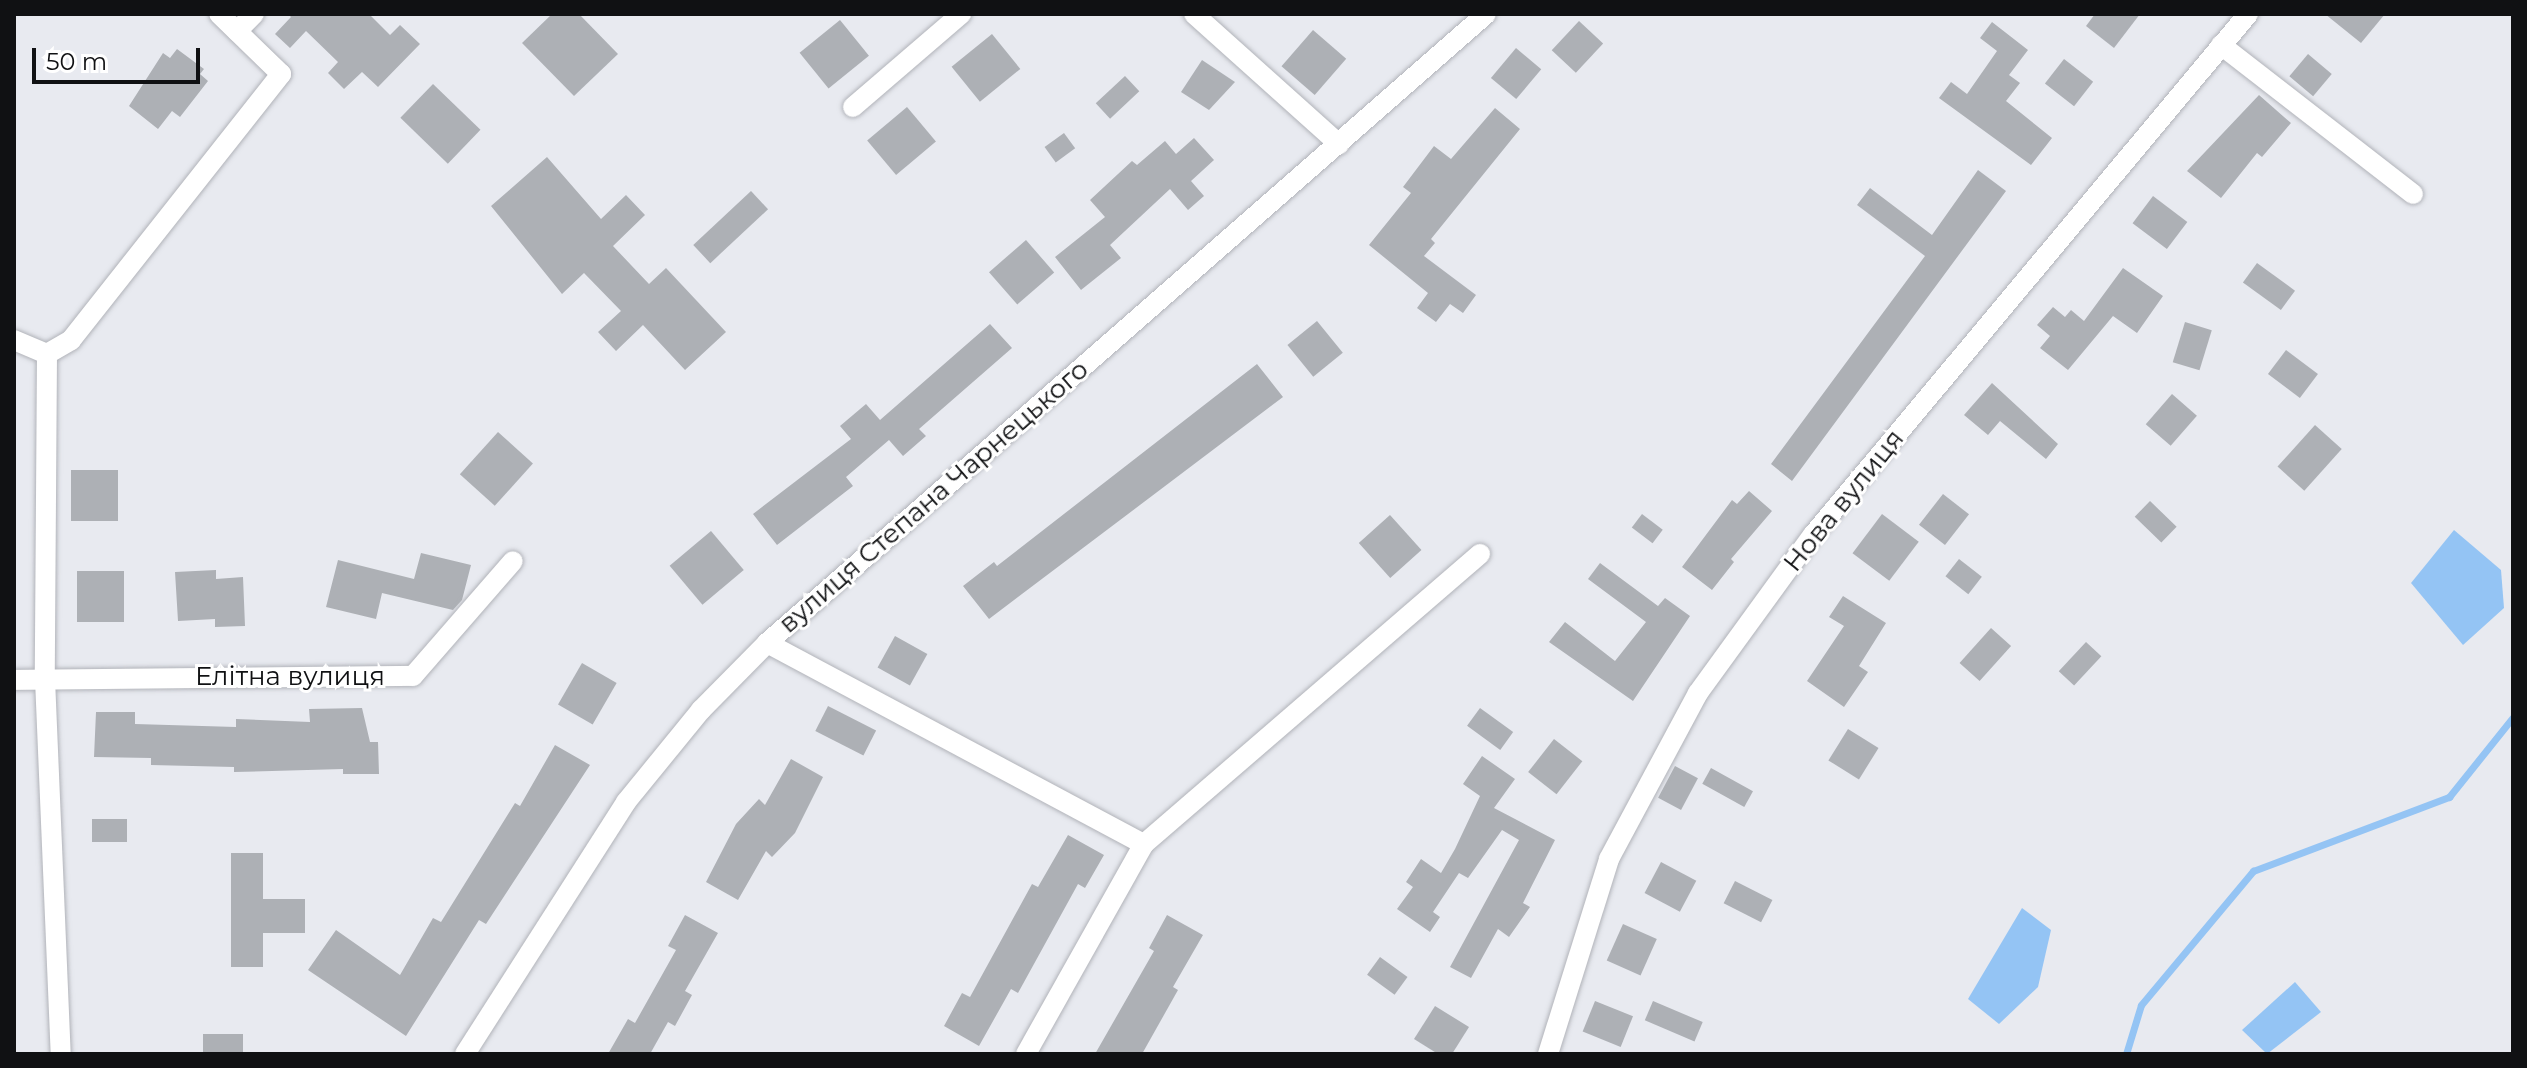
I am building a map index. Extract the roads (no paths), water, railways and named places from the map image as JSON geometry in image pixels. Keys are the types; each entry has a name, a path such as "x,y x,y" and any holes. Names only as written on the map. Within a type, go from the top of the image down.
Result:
{"street":[{"path":"47,354 71,340 281,74 219,14"},
{"path":"237,31 254,14"},
{"path":"853,107 961,14"},
{"path":"1194,14 1339,144"},
{"name":"вулиця Степана Чарнецького","path":"465,1054 626,802 701,710 767,643 1486,14"},
{"name":"Нова вулиця","path":"1548,1054 1609,859 1698,693 1813,535 2248,14"},
{"path":"2221,45 2413,194"},
{"path":"14,340 47,354"},
{"path":"47,354 45,679 61,1054"},
{"path":"1026,1054 1144,844 1480,554"},
{"name":"Елітна вулиця","path":"14,680 413,676 513,561"},
{"path":"767,643 1144,844"}],"water":[{"path":"2454,530 2501,570 2504,608 2463,645 2411,583"},
{"path":"2022,908 2051,930 2038,987 1999,1024 1968,999"},
{"path":"2295,982 2321,1012 2267,1054 2242,1030"}],"waterway":[{"path":"2126,1054 2141,1005 2253,871 2449,797 2513,717"}]}
